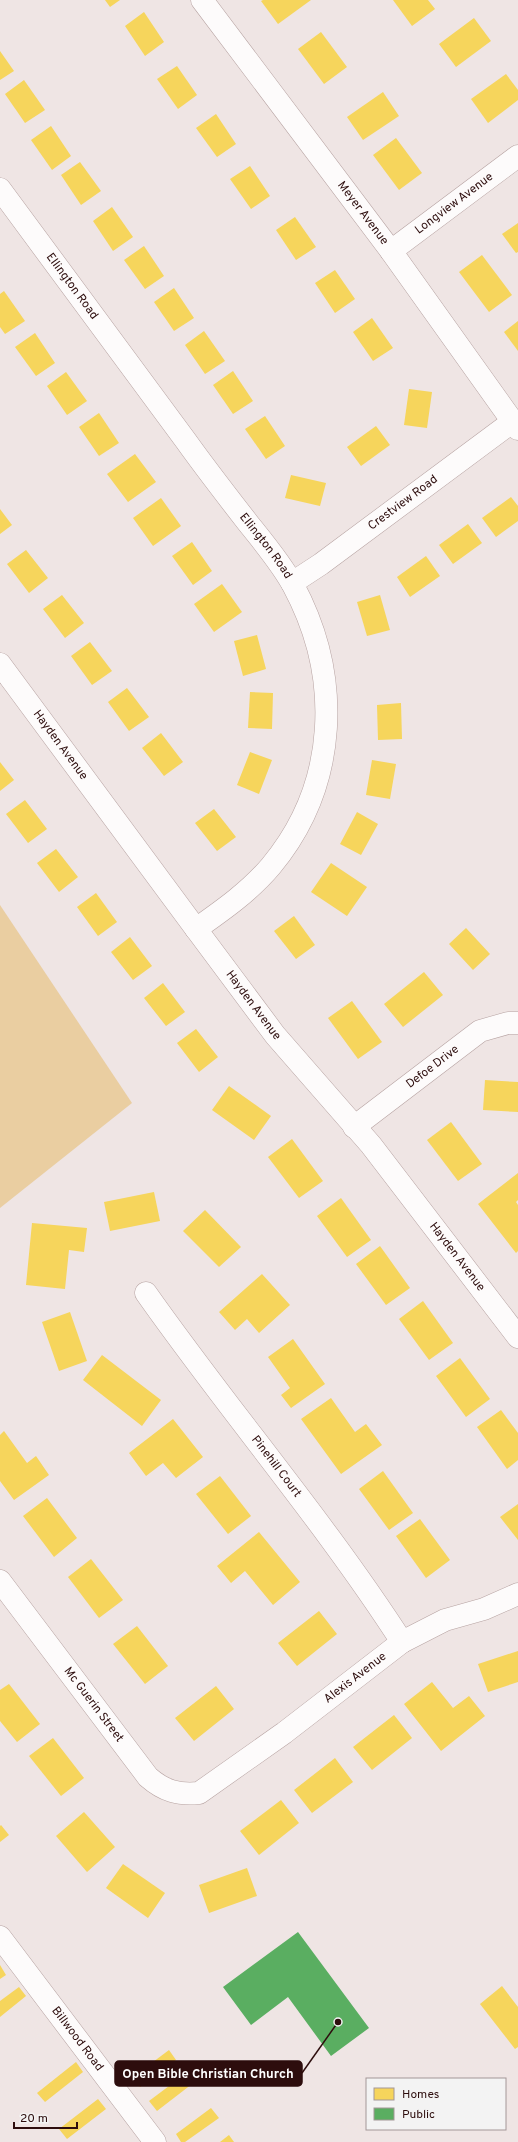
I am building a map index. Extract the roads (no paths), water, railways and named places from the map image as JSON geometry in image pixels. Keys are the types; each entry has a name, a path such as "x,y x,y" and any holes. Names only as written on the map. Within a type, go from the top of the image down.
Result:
{"street":[{"name":"Meyer Avenue","path":"202,0 391,251 515,426"},
{"name":"Longview Avenue","path":"391,251 518,156"},
{"name":"Ellington Road","path":"0,189 213,478 274,556 292,583 306,612 317,642 324,675 328,710 327,731 321,764 312,796 296,830 271,866 240,897 196,928"},
{"name":"Crestview Road","path":"292,583 515,426"},
{"name":"Hayden Avenue","path":"0,664 275,1035 371,1145 518,1337"},
{"name":"Defoe Drive","path":"354,1127 480,1031 508,1023 518,1023"},
{"name":"Pinehill Court","path":"146,1293 192,1358 371,1594 402,1642"},
{"name":"Mc Guerin Street","path":"0,1581 148,1777 158,1786 171,1792 185,1795 199,1793 206,1788"},
{"name":"Alexis Avenue","path":"206,1788 284,1733 402,1642 445,1620 484,1609 518,1594"},
{"name":"Billwood Road","path":"0,1937 155,2142"}],"place":[{"name":"Open Bible Christian Church","path":"338,2022"}]}
